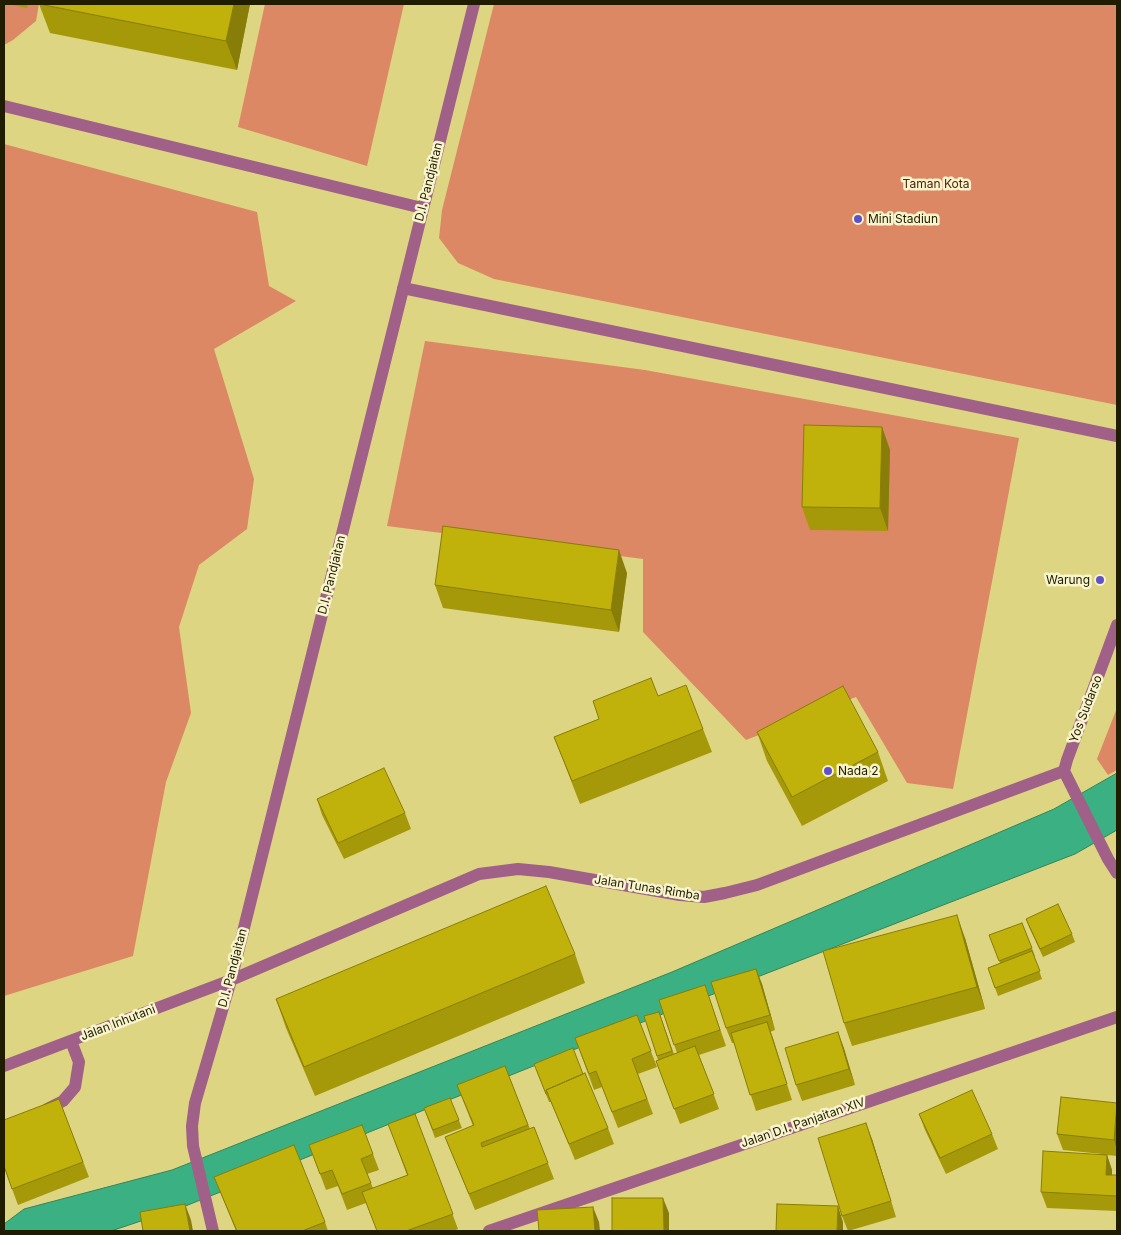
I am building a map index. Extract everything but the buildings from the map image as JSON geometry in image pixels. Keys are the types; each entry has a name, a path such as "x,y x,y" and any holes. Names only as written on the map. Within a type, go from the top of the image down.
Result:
{"street":[{"name":"D.I. Pandjaitan","path":"213,1231 193,1146 192,1126 195,1103 231,980 474,4"},
{"path":"4,106 422,208"},
{"path":"403,288 1117,436"},
{"name":"Yos Sudarso","path":"1064,771 1117,625"},
{"path":"1064,771 1108,860 1117,873"},
{"name":"Jalan Tunas Rimba","path":"231,980 479,874 518,869 550,872 680,895 704,897 725,894 757,885 1064,771"},
{"name":"Jalan Inhutani","path":"4,1066 231,980"},
{"name":"Jalan D.I. Panjaitan XIV","path":"489,1231 1117,1017"},
{"path":"39,1112 63,1101 75,1086 79,1062 71,1041"}],"green space":[{"path":"4,4 39,4 36,21 4,45"},
{"path":"265,4 404,4 367,166 238,127"},
{"name":"Taman Kota","path":"494,4 1117,4 1117,405 494,279 458,263 439,238 442,210"},
{"path":"4,144 257,212 269,286 296,301 214,349 254,479 247,529 199,565 179,627 191,713 166,782 133,956 4,996"},
{"path":"425,341 645,370 1019,438 953,789 907,783 856,697 746,740 643,632 643,559 387,526"},
{"path":"1117,708 1117,770 1108,775 1097,759"}],"shaded area":[{"path":"1117,773 1117,830 1075,854 685,1005 183,1207 111,1231 4,1231 4,1224 24,1209 172,1170 672,972 1054,809"}],"place":[{"name":"Mini Stadiun","path":"858,219"},
{"name":"Warung","path":"1100,580"},
{"name":"Nada 2","path":"828,771"}]}
